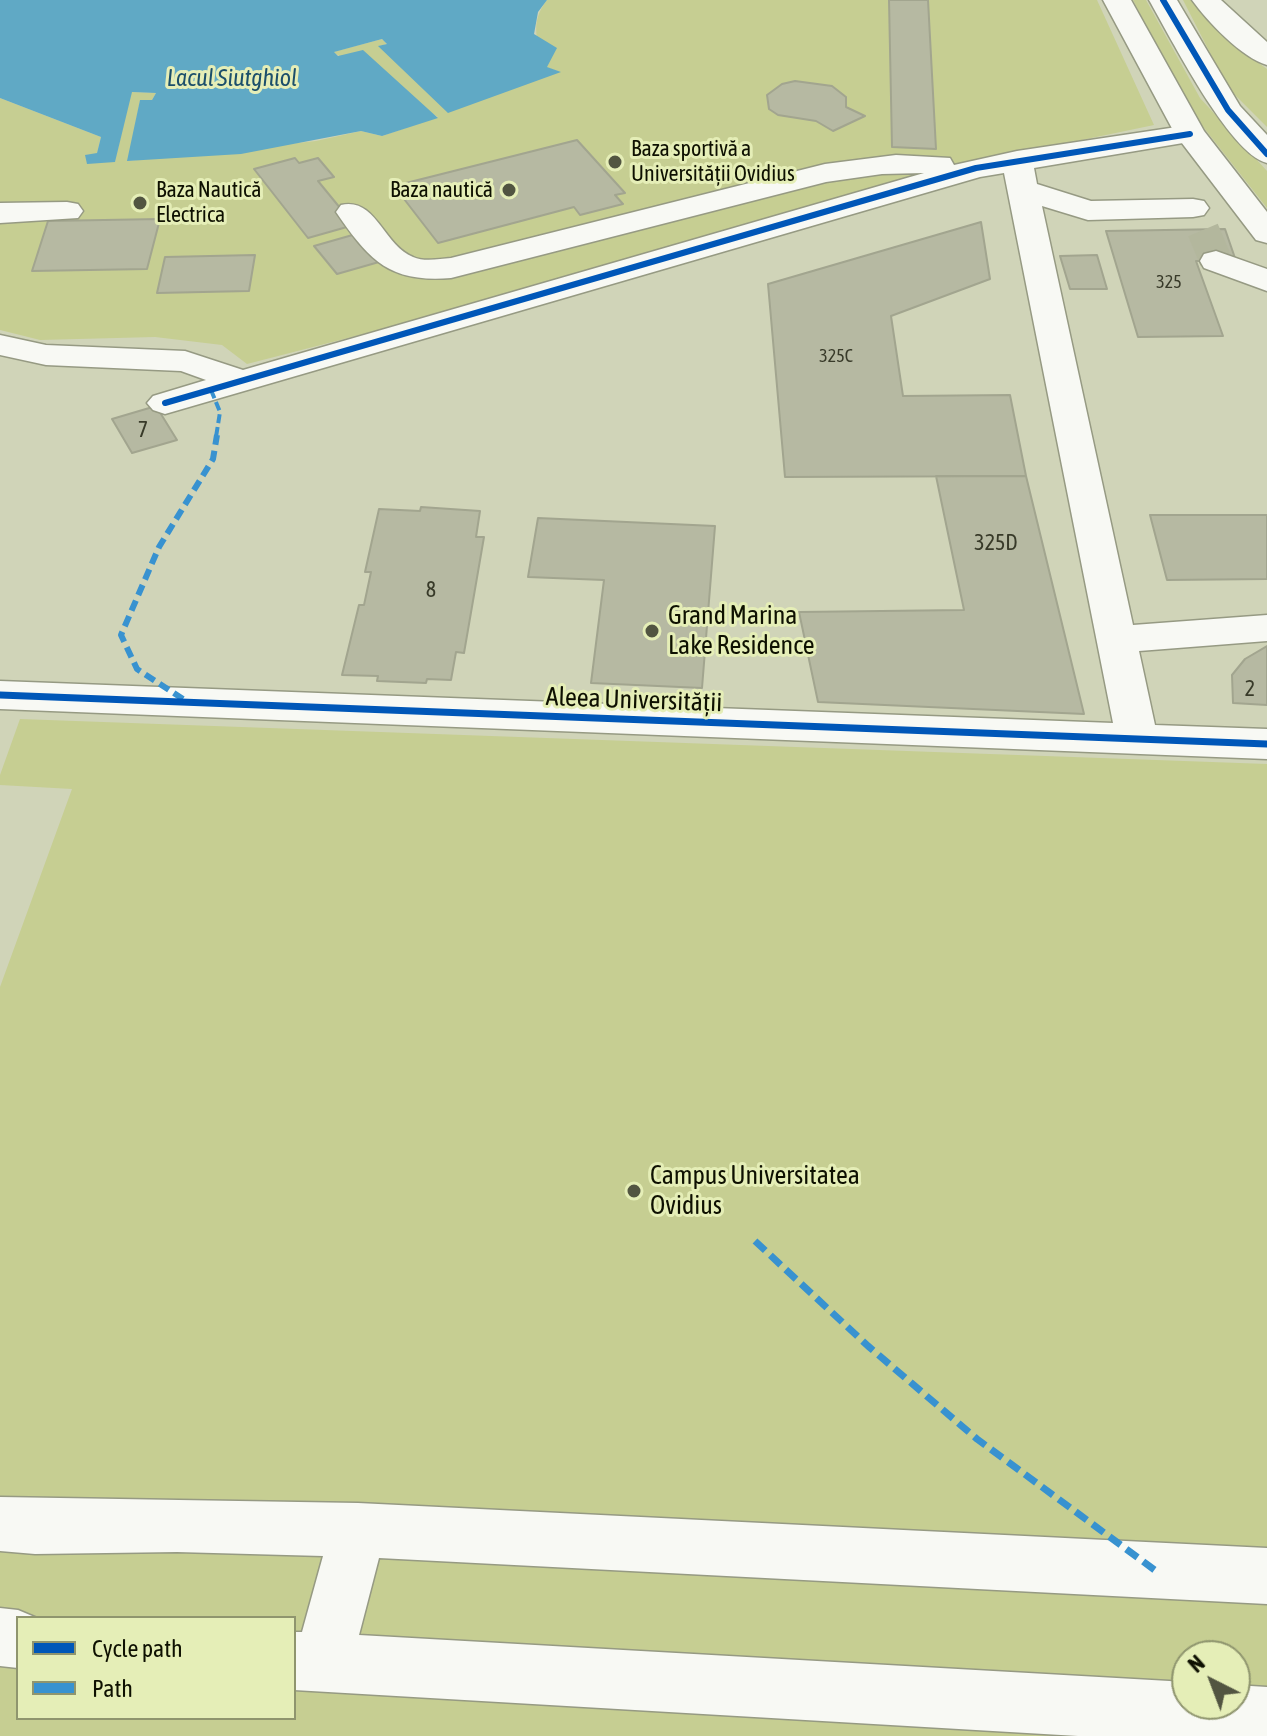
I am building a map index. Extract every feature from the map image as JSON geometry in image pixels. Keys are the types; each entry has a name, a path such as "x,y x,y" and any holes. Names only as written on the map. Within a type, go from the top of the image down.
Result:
{"street":[{"path":"1117,0 1190,134 1267,233"},
{"path":"1163,0 1228,110 1267,154"},
{"path":"1206,0 1223,20 1267,56"},
{"path":"1020,175 1190,134"},
{"path":"352,212 390,258 406,269 424,272 451,268 867,165 905,162 1020,175 1088,211 1198,219 1233,189"},
{"path":"165,403 976,168"},
{"path":"1020,175 1137,739"},
{"path":"0,213 67,211"},
{"path":"1216,261 1267,281"},
{"path":"0,345 46,355 185,361 242,381"},
{"path":"1116,640 1267,628"},
{"name":"Aleea Universității","path":"0,695 1267,744"},
{"path":"0,1524 358,1530 1267,1576"},
{"path":"358,1530 308,1662 1267,1717"}],"green space":[{"path":"547,0 1097,0 1154,125 1005,156 247,364 222,345 155,337 40,340 0,330 0,98 101,137 97,153 115,161 131,92 156,93 152,100 140,101 128,161 316,141 361,131 382,136 438,117 333,52 382,39 387,44 379,46 560,72 546,67 536,33 541,8"},
{"path":"1133,0 1146,0 1200,98 1267,171 1267,208 1189,109"},
{"path":"1183,0 1191,0 1231,43 1267,69 1267,127 1228,88"},
{"name":"Campus Universitatea Ovidius","path":"20,719 1267,764 1267,1736 0,1736 0,987 72,789 0,785 0,775"}],"water":[{"name":"Lacul Siutghiol","path":"0,0 547,0 538,12 534,34 557,48 547,67 561,72 448,113 378,46 387,44 382,39 334,52 338,56 363,50 438,118 382,136 361,131 241,154 127,161 140,100 152,100 156,93 132,92 115,162 87,164 85,155 97,153 101,137 0,98"}],"building":[{"path":"889,0 928,0 936,149 892,147"},
{"path":"795,81 832,86 846,97 846,107 865,116 833,131 816,121 778,115 769,109 767,95 782,84"},
{"name":"Baza nautică","path":"577,140 625,193 615,195 623,204 580,215 574,207 438,243 394,186"},
{"path":"295,158 299,163 318,158 334,177 318,181 354,225 308,238 254,169"},
{"path":"160,219 147,269 32,271 48,221"},
{"path":"981,222 990,279 891,316 903,396 1010,395 1026,476 785,477 768,284"},
{"path":"1225,229 1236,261 1196,261 1223,336 1138,337 1106,231"},
{"path":"363,232 386,260 337,274 314,246"},
{"path":"255,255 249,291 157,293 165,257"},
{"path":"1097,255 1107,289 1070,289 1060,256"},
{"path":"156,406 177,440 132,453 112,419"},
{"path":"936,476 1026,476 1084,714 818,702 799,612 964,610"},
{"path":"421,507 480,511 476,537 484,537 464,653 456,652 451,680 427,679 426,683 377,681 378,676 342,675 359,605 364,605 371,572 365,572 379,509 420,511"},
{"path":"1150,515 1267,515 1267,579 1167,580"},
{"name":"Grand Marina Lake Residence","path":"538,518 715,526 702,688 591,683 604,580 528,577"},
{"path":"1267,646 1267,705 1233,703 1232,675 1245,659"}],"tunnel":[{"path":"1203,230 1216,261"}],"marked path":[{"path":"183,699 137,669 121,635 159,547 213,459 220,412 211,390"},
{"path":"755,1241 868,1346 977,1439 1156,1571"}],"cycle path":[{"path":"1163,0 1228,110 1267,154"},
{"path":"165,403 976,168 1190,134"},
{"path":"0,695 1267,744"}],"place":[{"name":"Baza sportivă a Universității Ovidius","path":"615,162"},
{"name":"Baza nautică","path":"509,190"},
{"name":"Baza Nautică Electrica","path":"140,203"},
{"name":"Grand Marina Lake Residence","path":"652,631"},
{"name":"Campus Universitatea Ovidius","path":"634,1191"}]}
